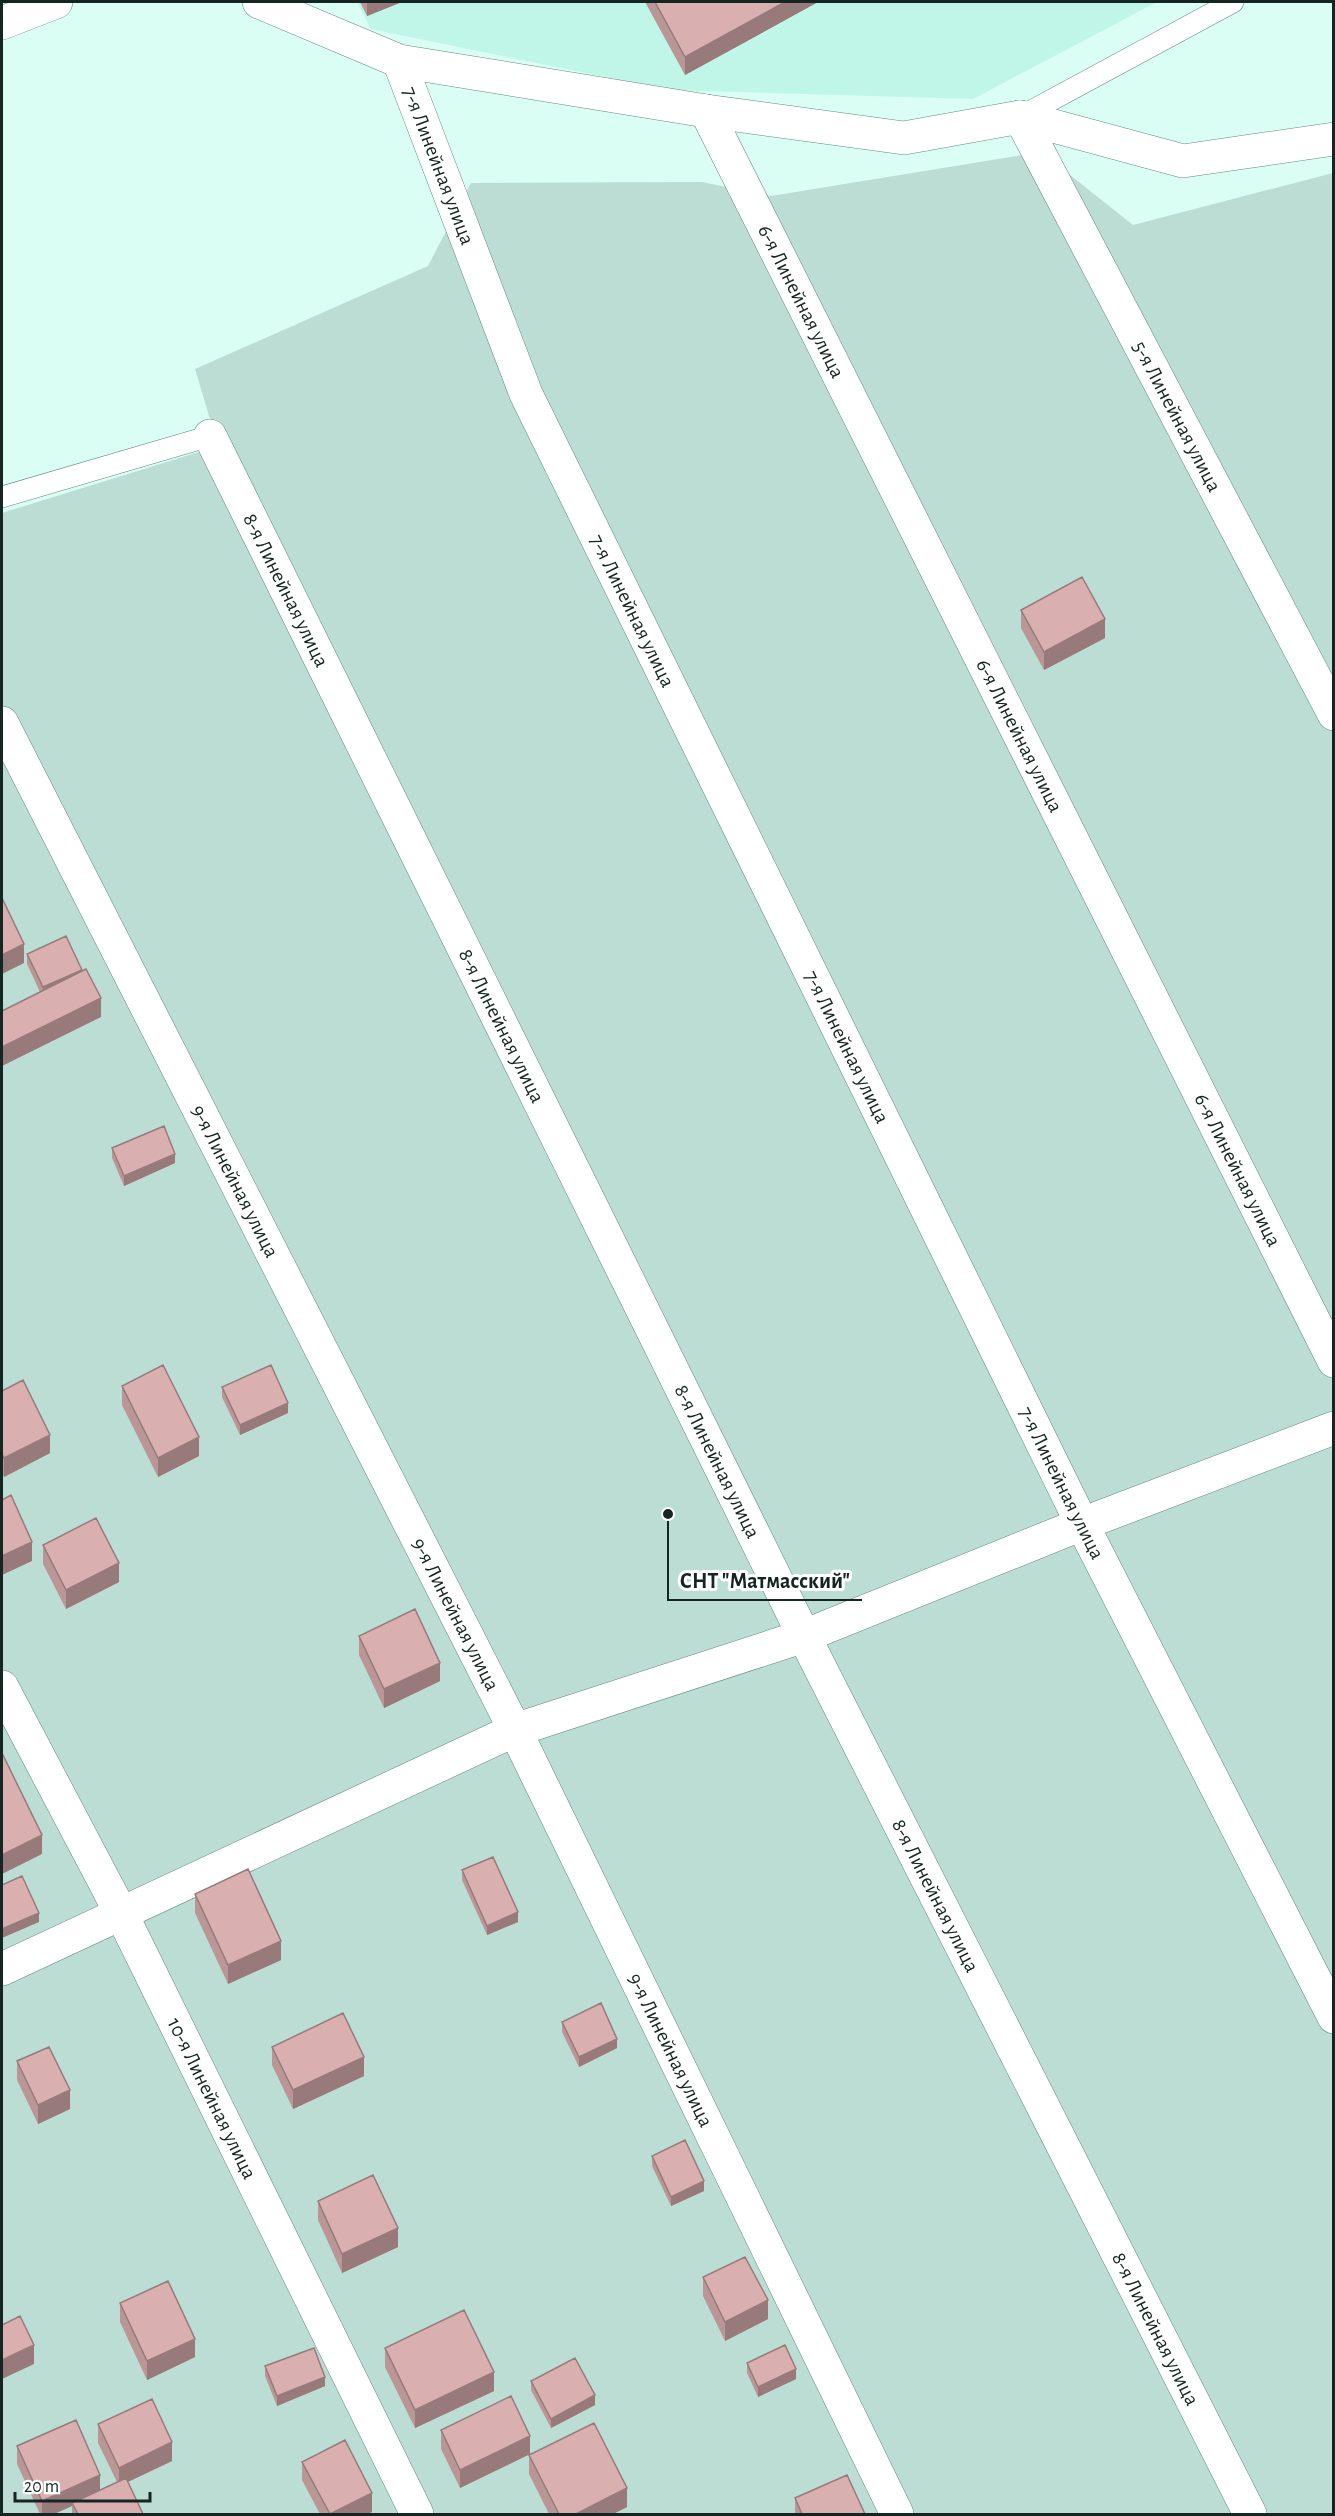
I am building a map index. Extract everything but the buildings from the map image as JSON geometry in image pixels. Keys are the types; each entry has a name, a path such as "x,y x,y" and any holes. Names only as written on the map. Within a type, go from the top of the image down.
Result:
{"street":[{"path":"2,23 56,2"},
{"path":"259,2 399,61 706,111 904,138 1020,117 1183,160 1334,139"},
{"name":"7-я Линейная улица","path":"399,61 526,394 1082,1524 1334,2017"},
{"name":"6-я Линейная улица","path":"706,111 1334,1361"},
{"name":"5-я Линейная улица","path":"1020,117 1334,714"},
{"name":"8-я Линейная улица","path":"210,436 804,1636 1251,2514"},
{"name":"9-я Линейная улица","path":"2,723 515,1730 897,2514"},
{"path":"2,1969 515,1730 804,1636 1082,1524 1334,1428"},
{"name":"10-я Линейная улица","path":"2,1687 121,1913 417,2514"}],"lane":[{"path":"1020,117 1233,2"},
{"path":"2,497 210,436"}],"shaded area":[{"path":"357,2 1157,2 973,99 668,90 371,29"},
{"path":"1041,152 1133,225 1333,173 1333,2514 2,2514 2,513 218,446 195,369 428,266 471,183 702,182 771,196"}],"place":[{"name":"СНТ \"Матмасский\"","path":"668,1514"}]}
